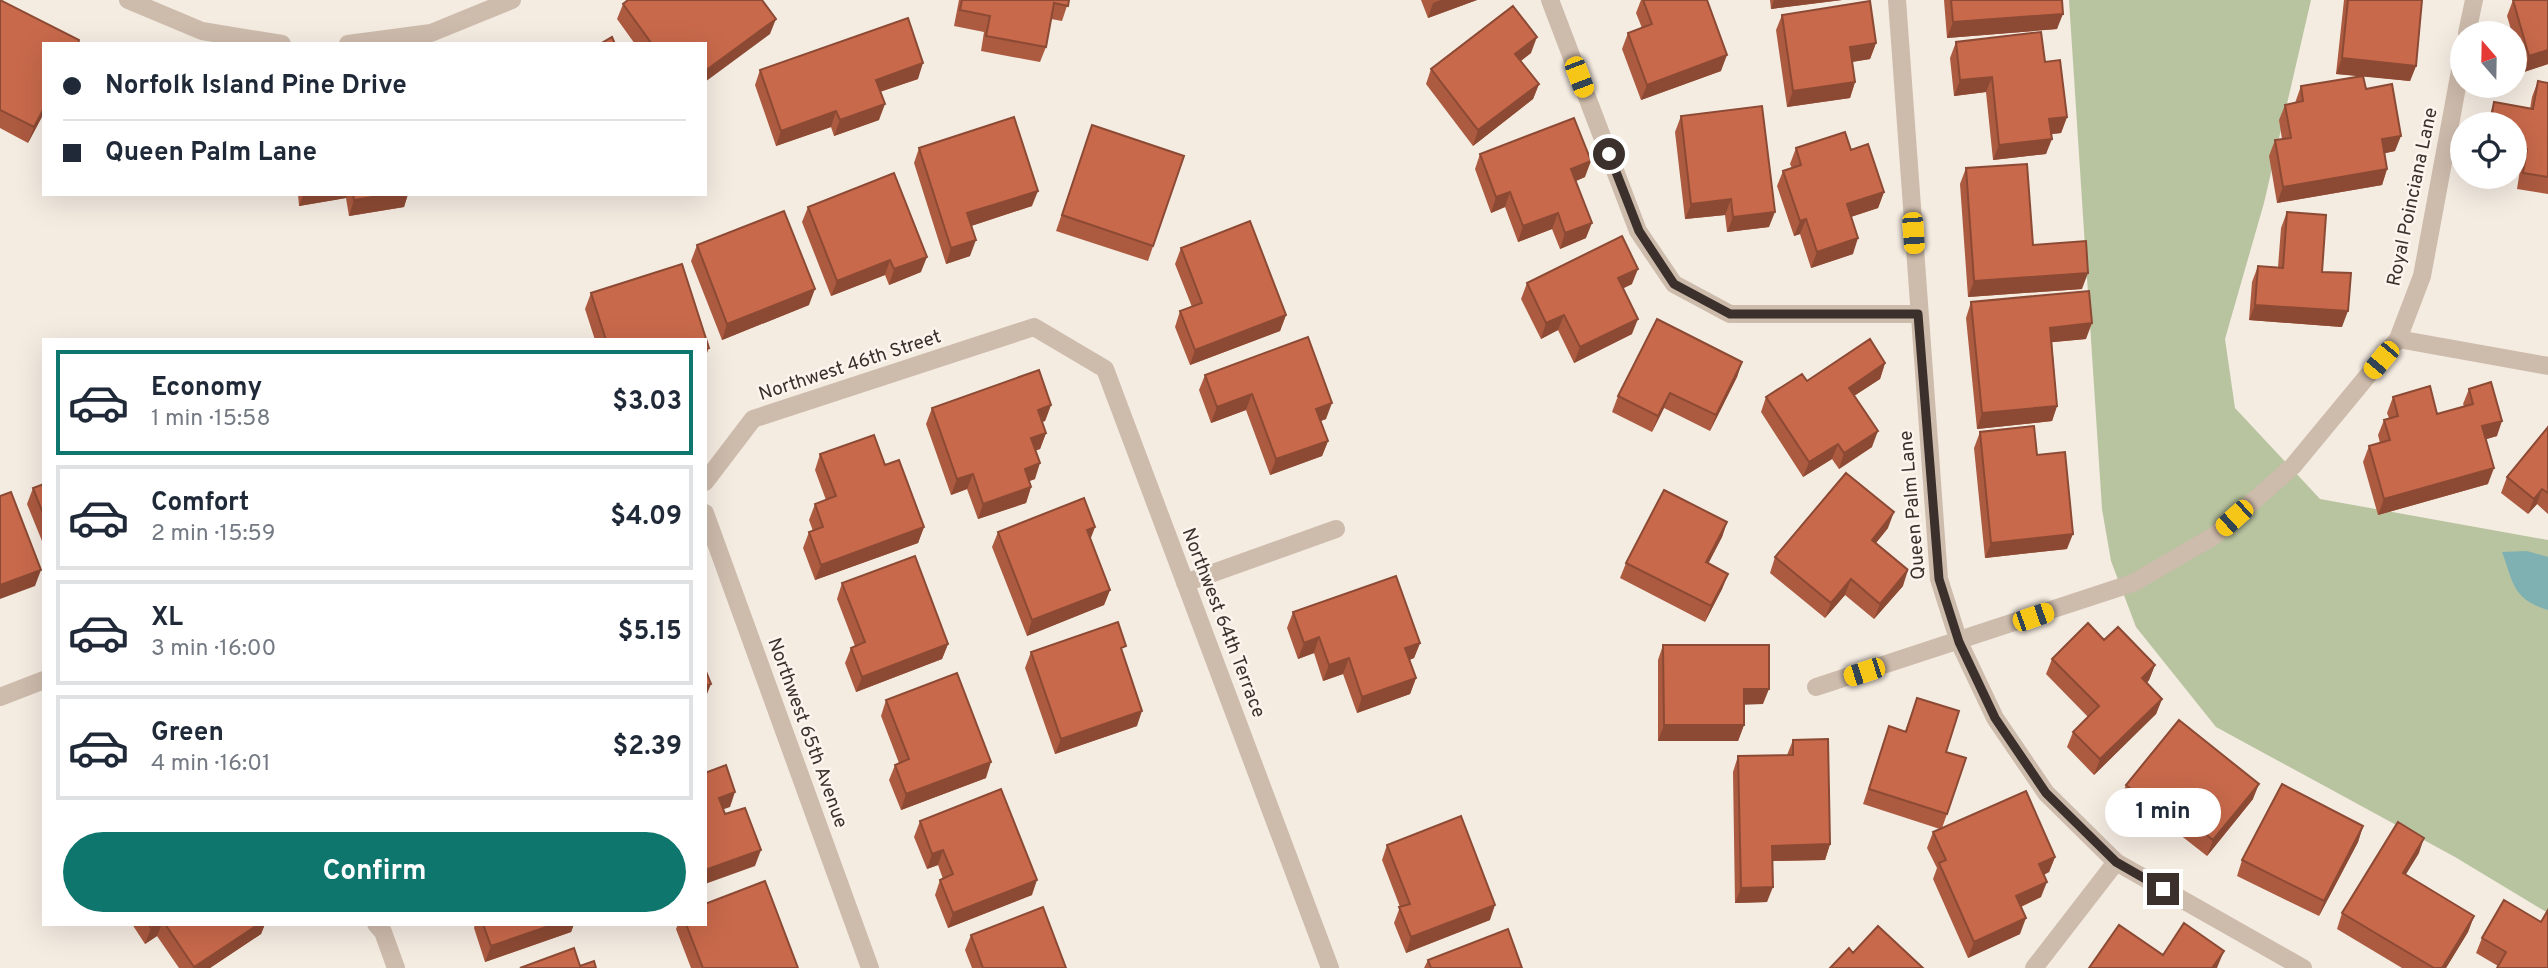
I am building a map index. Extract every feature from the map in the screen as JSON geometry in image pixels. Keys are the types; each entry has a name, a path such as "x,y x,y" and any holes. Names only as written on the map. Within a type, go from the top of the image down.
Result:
{"street":[{"path":"128,0 202,31 270,42"},
{"path":"363,42 431,33 512,0"},
{"path":"1550,0 1639,231 1674,284 1730,314 1918,314"},
{"name":"Queen Palm Lane","path":"1897,0 1939,579 1959,642 1995,718 2046,793 2116,862 2303,968"},
{"path":"2469,21 2473,0"},
{"name":"Royal Poinciana Lane","path":"1816,687 2133,583 2214,536 2293,466 2398,339 2422,276 2455,98"},
{"name":"Northwest 46th Street","path":"707,479 753,419 1034,327"},
{"name":"Northwest 64th Terrace","path":"1034,327 1105,369 1330,968"},
{"path":"2398,339 2548,366"},
{"name":"Northwest 65th Avenue","path":"707,519 870,968"},
{"path":"1185,583 1336,529"},
{"path":"0,697 42,681"},
{"path":"2034,968 2116,862"},
{"path":"378,926 383,932 396,968"}],"green space":[{"path":"2069,0 2311,0 2264,203 2225,339 2235,408 2320,499 2548,540 2548,913 2455,857 2216,727 2136,627 2111,561 2102,509"}],"water":[{"path":"2527,551 2548,557 2548,610 2521,596 2502,552"}],"building":[{"path":"0,0 79,40 42,42 42,112 34,127 0,110"},
{"path":"628,0 762,0 776,19 707,70 707,42 651,42 623,4"},
{"path":"962,0 1069,0 1068,6 1054,3 1046,47 986,36 990,16 960,10"},
{"path":"1643,0 1707,0 1727,55 1647,85 1628,33 1652,24"},
{"path":"1951,0 2062,0 2063,14 1953,22"},
{"path":"2348,0 2422,0 2416,66 2342,58"},
{"path":"2513,0 2548,0 2548,50 2529,56 2527,21 2519,21"},
{"path":"1870,1 1876,43 1850,47 1855,82 1793,91 1782,15"},
{"path":"1513,6 1537,37 1515,54 1539,84 1478,130 1431,69"},
{"path":"908,18 923,63 876,80 885,104 840,120 836,111 781,131 760,70"},
{"path":"2041,32 2045,62 2060,60 2067,117 2049,119 2052,139 1999,145 1992,77 1960,80 1956,42"},
{"path":"2363,76 2366,89 2392,84 2401,136 2382,139 2387,169 2283,187 2275,140 2291,138 2285,105 2303,101 2301,86"},
{"path":"2538,81 2548,83 2548,177 2527,174 2527,112 2492,112 2494,102 2533,109"},
{"path":"1762,106 1775,212 1733,217 1731,199 1691,204 1681,116"},
{"path":"1014,117 1038,191 967,213 976,240 951,248 919,148"},
{"path":"1574,118 1591,161 1571,169 1592,223 1565,233 1558,213 1523,226 1510,192 1496,197 1480,154"},
{"path":"1092,125 1184,156 1153,246 1062,215"},
{"path":"1845,132 1851,150 1868,144 1884,192 1847,204 1858,238 1817,252 1806,219 1800,221 1783,171 1801,165 1796,148"},
{"path":"2027,164 2033,245 2086,241 2088,273 1974,281 1966,168"},
{"path":"894,173 927,257 894,269 890,260 837,281 808,207"},
{"path":"353,196 378,196 354,200"},
{"path":"784,211 815,289 727,324 697,245"},
{"path":"2287,212 2326,215 2322,272 2351,273 2348,311 2255,305 2258,266 2283,268"},
{"path":"1250,221 1286,315 1195,350 1180,311 1202,303 1181,248"},
{"path":"1622,236 1638,269 1618,278 1638,319 1580,347 1564,315 1546,323 1527,283"},
{"path":"682,264 706,338 605,338 591,293"},
{"path":"2089,291 2092,323 2050,328 2057,406 1982,413 1971,302"},
{"path":"1657,319 1742,362 1716,415 1670,393 1658,416 1618,396"},
{"path":"1308,337 1332,403 1316,409 1328,441 1276,459 1252,394 1217,407 1205,375"},
{"path":"1870,339 1885,363 1849,388 1878,431 1844,453 1838,444 1809,462 1766,397 1802,374 1807,381"},
{"path":"1039,370 1051,405 1038,410 1046,433 1031,438 1040,463 1025,469 1031,487 983,504 973,474 957,479 932,408"},
{"path":"2491,382 2502,421 2482,426 2494,468 2384,499 2369,446 2390,440 2384,420 2398,416 2393,397 2430,386 2437,414 2473,404 2469,389"},
{"path":"2034,426 2037,455 2065,452 2073,534 1991,543 1980,432"},
{"path":"2548,427 2548,493 2542,489 2534,499 2507,477"},
{"path":"874,435 885,465 899,460 924,527 821,565 809,532 823,527 815,504 836,496 820,454"},
{"path":"1846,473 1894,512 1872,540 1908,570 1880,604 1851,579 1831,603 1775,557"},
{"path":"42,485 42,511 33,488"},
{"path":"1664,490 1727,522 1706,562 1728,574 1711,606 1626,563"},
{"path":"11,492 41,570 0,585 0,496"},
{"path":"1084,498 1095,527 1087,530 1110,590 1032,620 998,532"},
{"path":"915,556 948,644 862,677 851,648 865,642 842,583"},
{"path":"1396,576 1420,643 1405,648 1416,678 1362,697 1349,658 1329,665 1319,637 1304,643 1293,612"},
{"path":"1118,622 1126,646 1121,648 1142,711 1061,739 1031,652"},
{"path":"2088,623 2104,640 2118,627 2155,665 2142,678 2162,699 2100,759 2073,732 2099,706 2052,659"},
{"path":"1663,645 1769,645 1769,689 1744,689 1744,725 1664,725"},
{"path":"957,673 991,762 906,794 895,765 909,759 886,700"},
{"path":"1917,698 1959,711 1946,752 1966,758 1947,814 1869,789 1889,726 1906,732"},
{"path":"2179,720 2259,784 2213,840 2176,811 2169,819 2126,785"},
{"path":"1828,739 1830,844 1772,846 1773,887 1741,888 1738,756 1793,755 1793,740"},
{"path":"726,765 735,792 719,798 725,814 745,808 761,850 707,869 707,772"},
{"path":"2282,784 2363,826 2324,901 2242,860"},
{"path":"1001,789 1037,880 953,913 940,880 953,874 943,850 932,854 920,821"},
{"path":"2026,791 2055,857 2039,864 2047,882 2016,896 2026,918 1974,942 1939,863 1946,860 1933,832"},
{"path":"1461,816 1495,905 1411,937 1399,907 1410,904 1387,845"},
{"path":"2398,822 2424,838 2403,873 2474,916 2442,968 2434,968 2342,913"},
{"path":"765,881 798,968 703,968 687,926 707,926 707,903"},
{"path":"2504,900 2541,922 2548,910 2548,968 2497,968 2506,952 2482,938"},
{"path":"1043,907 1066,968 983,968 971,935"},
{"path":"2184,923 2224,951 2212,968 2089,968 2119,925 2163,955"},
{"path":"166,926 256,926 194,967"},
{"path":"484,926 549,926 491,946"},
{"path":"1878,926 1923,968 1830,968 1849,948 1853,953"},
{"path":"1508,929 1522,968 1431,968 1428,960"},
{"path":"574,948 580,966 594,961 596,968 520,968"}],"route":[{"path":"1609,154 1639,231 1674,284 1730,314 1918,314 1939,579 1959,642 1995,718 2046,793 2116,862 2163,889"}]}
